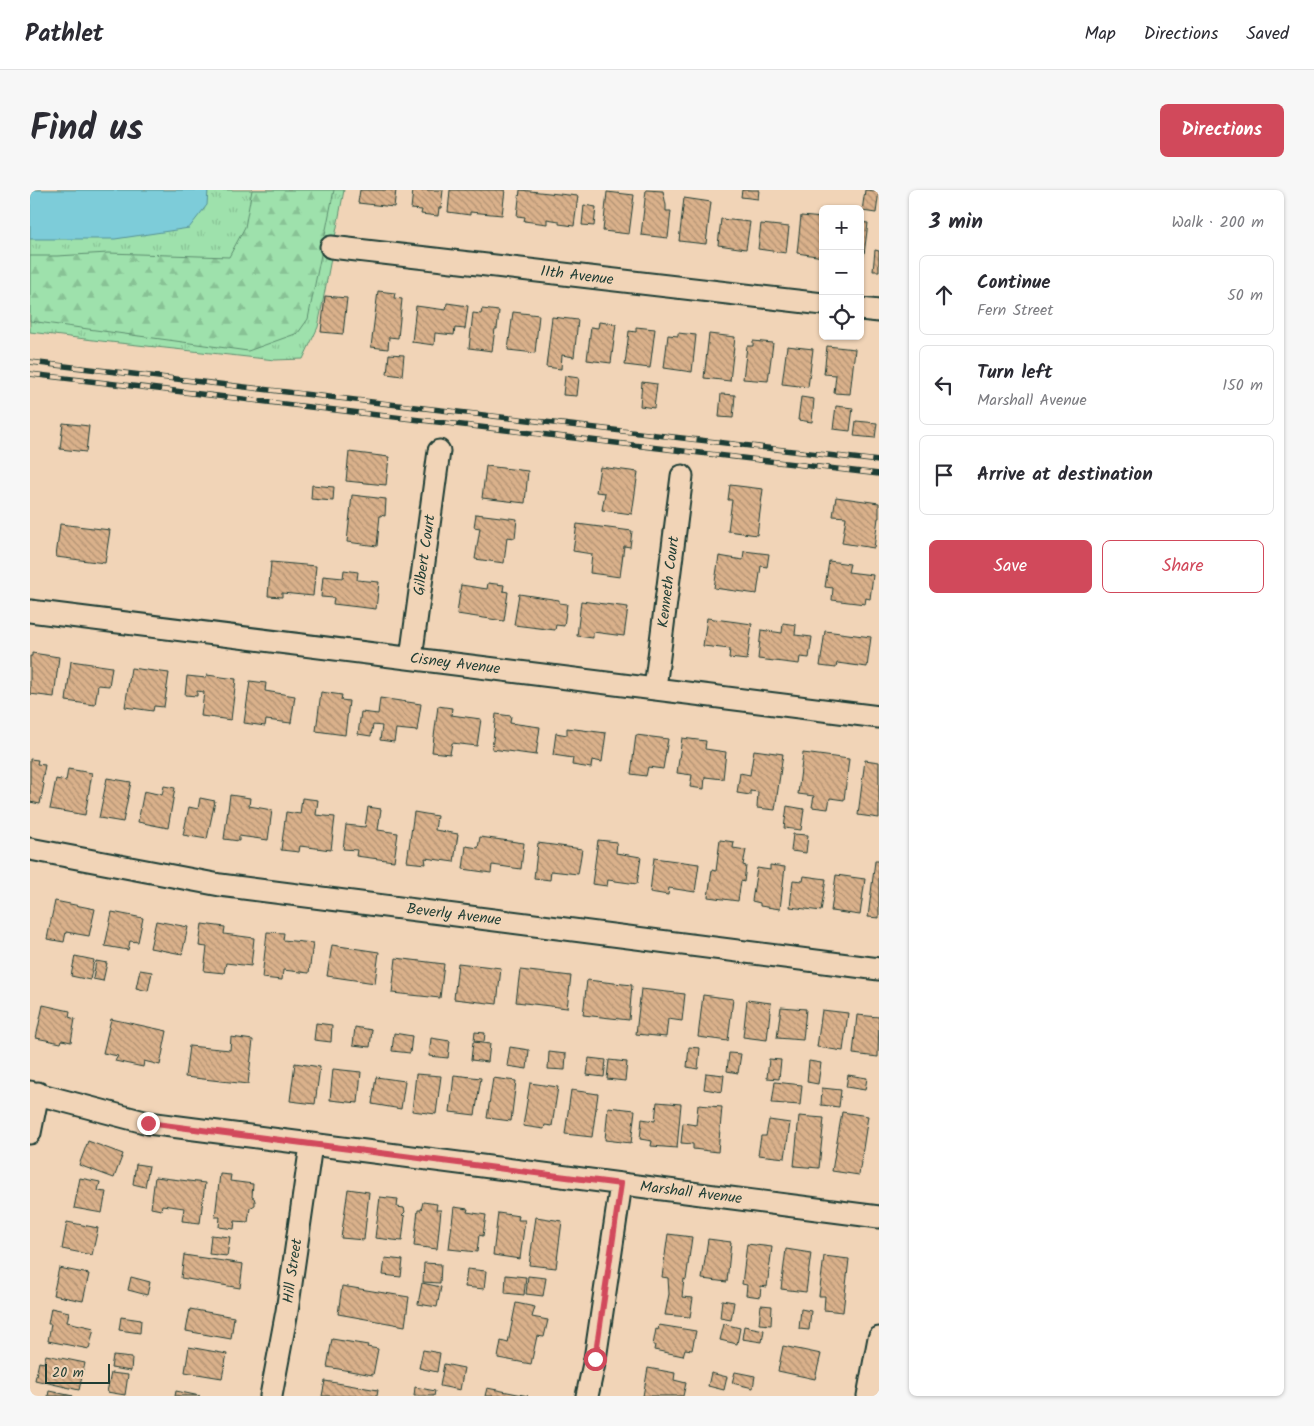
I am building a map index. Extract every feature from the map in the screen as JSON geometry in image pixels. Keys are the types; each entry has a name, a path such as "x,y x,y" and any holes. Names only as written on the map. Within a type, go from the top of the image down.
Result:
{"street":[{"name":"11th Avenue","path":"331,247 819,304"},
{"path":"864,309 879,311"},
{"name":"Gilbert Court","path":"411,658 439,451"},
{"name":"Kenneth Court","path":"655,688 682,476"},
{"name":"Cisney Avenue","path":"30,611 879,717"},
{"name":"Beverly Avenue","path":"30,849 220,885 879,969"},
{"path":"30,1133 34,1092"},
{"name":"Marshall Avenue","path":"34,1092 148,1123 879,1218"},
{"name":"Hill Street","path":"271,1396 287,1311 311,1145"},
{"path":"587,1396 595,1359 621,1184"},
{"path":"868,1396 879,1338"}],"green space":[{"path":"30,190 344,190 318,327 303,359 275,360 30,332"},
{"path":"252,190 334,190 308,319 298,333 248,351 30,321 30,256 108,253 229,257 245,227"}],"water":[{"path":"30,190 208,190 207,205 189,228 115,239 30,239"}],"building":[{"path":"360,190 396,190 394,207 358,203"},
{"path":"413,190 443,190 438,216 421,214 422,210 411,209"},
{"path":"450,190 505,190 502,215 470,212 470,215 448,212"},
{"path":"520,190 578,196 574,226 559,224 559,221 547,219 547,224 524,221 525,217 517,216"},
{"path":"646,190 663,191 666,211 671,211 668,238 641,235"},
{"path":"742,190 759,190 758,199 741,197"},
{"path":"865,190 879,191 876,213 864,211"},
{"path":"607,192 634,195 629,234 603,231"},
{"path":"684,198 711,202 706,244 679,241"},
{"path":"584,205 596,207 594,226 582,225"},
{"path":"801,216 819,218 819,256 797,253"},
{"path":"721,219 750,222 746,249 718,245"},
{"path":"864,222 868,223 864,254"},
{"path":"761,224 789,227 786,253 758,249"},
{"path":"875,250 879,251 879,271 873,271"},
{"path":"378,291 395,293 394,298 402,299 398,338 389,337 388,349 371,347"},
{"path":"325,296 347,298 343,334 321,332"},
{"path":"447,303 468,306 465,329 455,328 454,335 435,333 434,345 412,342 416,306 446,310"},
{"path":"482,309 499,311 492,351 469,348 473,313 481,314"},
{"path":"513,312 539,315 535,353 508,350"},
{"path":"552,317 578,320 574,357 562,355 561,369 546,367"},
{"path":"599,322 616,324 611,363 587,360 591,327 598,328"},
{"path":"636,327 655,329 650,368 625,365 629,331 636,332"},
{"path":"678,333 696,335 692,372 664,368 668,335 678,336"},
{"path":"709,334 735,337 730,381 704,378"},
{"path":"753,341 773,343 768,381 743,379 747,346 753,346"},
{"path":"787,346 813,349 808,387 782,384"},
{"path":"827,346 855,349 850,394 834,393 836,375 824,374"},
{"path":"389,354 404,355 402,376 387,374"},
{"path":"565,376 579,378 577,396 563,395"},
{"path":"642,382 657,384 654,408 640,406"},
{"path":"721,394 735,395 733,418 719,417"},
{"path":"801,397 814,399 812,422 798,420"},
{"path":"836,406 853,408 850,431 833,429"},
{"path":"856,421 877,423 875,438 854,436"},
{"path":"63,423 89,426 86,452 60,449"},
{"path":"349,452 389,457 386,485 346,481"},
{"path":"486,466 528,471 525,503 482,498"},
{"path":"600,467 638,472 632,514 602,510 605,493 596,492"},
{"path":"312,485 334,487 333,501 311,499"},
{"path":"730,485 763,489 757,535 728,531 732,500 728,500"},
{"path":"352,495 386,499 385,516 380,515 377,546 347,542"},
{"path":"836,497 879,503 879,518 874,548 842,543 846,517 833,516"},
{"path":"476,514 517,519 515,538 507,537 504,563 475,559 480,528 474,527"},
{"path":"60,524 110,530 105,563 56,557"},
{"path":"577,524 632,531 630,547 624,546 620,577 590,573 592,554 573,551"},
{"path":"744,551 769,554 767,567 761,566 757,594 714,588 719,556 743,560"},
{"path":"829,561 850,564 848,572 873,575 870,599 866,598 865,604 832,600 833,588 825,587"},
{"path":"271,562 316,566 313,596 282,593 282,597 268,596"},
{"path":"344,570 358,572 357,580 379,582 376,609 333,604 334,598 321,597 323,576 343,578"},
{"path":"488,583 504,585 503,591 508,592 504,621 457,614 461,585 487,589"},
{"path":"519,594 559,600 559,603 567,604 564,626 556,625 555,630 514,625"},
{"path":"581,601 628,607 624,636 593,632 593,638 577,636"},
{"path":"707,618 752,624 747,660 729,658 730,649 703,646"},
{"path":"783,623 796,625 795,635 812,637 809,658 800,657 799,664 758,659 761,630 782,633"},
{"path":"825,631 871,637 867,667 837,663 836,668 820,666"},
{"path":"32,653 59,657 54,697 30,694 30,656 32,656"},
{"path":"71,661 112,667 109,686 98,685 95,705 66,701"},
{"path":"131,668 169,673 164,707 154,706 153,711 125,707"},
{"path":"207,675 236,679 231,720 201,716 204,692 197,691 197,696 185,695 187,676 206,678"},
{"path":"250,681 266,683 265,691 295,696 291,723 266,720 265,726 244,723"},
{"path":"321,692 342,695 341,700 349,701 345,735 316,731"},
{"path":"380,698 421,704 417,731 396,729 394,742 380,740 382,726 373,725 371,736 358,734 361,712 378,714"},
{"path":"438,706 452,708 451,715 481,719 477,746 452,743 450,754 432,752"},
{"path":"496,714 511,716 510,723 540,727 536,755 492,749"},
{"path":"567,728 606,733 602,762 592,760 591,768 572,765 573,758 553,755 556,733 567,735"},
{"path":"636,735 668,739 663,769 648,767 646,776 631,774"},
{"path":"682,738 706,741 705,749 726,752 723,779 705,777 704,789 690,787 692,775 677,773"},
{"path":"754,750 783,754 775,810 757,808 758,792 750,791 750,795 737,793 740,773 750,775"},
{"path":"803,753 849,759 844,800 830,798 828,809 812,807 814,796 798,794"},
{"path":"30,759 38,760 37,764 45,765 40,804 30,802"},
{"path":"865,760 879,762 879,818 858,815"},
{"path":"68,769 92,773 85,815 50,809 56,779 66,781"},
{"path":"107,778 131,782 123,822 99,818"},
{"path":"164,786 175,788 168,828 138,822 144,791 162,795"},
{"path":"230,795 250,798 249,806 272,810 268,840 239,836 239,841 224,839"},
{"path":"200,798 215,801 207,839 183,835 189,807 198,809"},
{"path":"302,798 318,800 316,815 335,817 331,850 300,846 299,852 281,850 286,812 300,814"},
{"path":"787,806 804,809 801,830 784,828"},
{"path":"368,807 381,809 378,830 398,833 394,861 356,856 357,850 343,849 346,825 365,827"},
{"path":"414,812 437,816 435,830 458,834 454,862 425,858 426,864 407,862"},
{"path":"793,834 808,835 806,853 791,851"},
{"path":"480,837 524,843 521,869 492,865 491,873 463,869 466,846 478,848"},
{"path":"598,840 617,842 616,853 641,857 637,884 608,880 607,886 592,884"},
{"path":"720,840 734,842 733,848 746,850 743,865 746,866 744,882 741,881 738,901 708,897 712,870 716,871"},
{"path":"538,843 582,849 578,874 551,871 550,880 534,878"},
{"path":"654,858 699,864 695,892 669,888 668,895 650,892"},
{"path":"875,861 879,861 879,918 868,917"},
{"path":"770,865 785,867 780,909 760,906 760,903 752,901 757,868 770,870"},
{"path":"836,875 865,879 860,915 831,911"},
{"path":"804,876 826,879 821,911 790,907 793,880 803,881"},
{"path":"55,901 95,909 89,936 66,932 64,942 47,939"},
{"path":"112,912 143,918 138,942 130,941 128,950 105,946"},
{"path":"156,921 188,927 182,954 150,948"},
{"path":"202,924 225,927 224,934 254,938 251,966 226,963 224,973 204,971 207,947 199,946"},
{"path":"267,932 284,933 283,940 313,943 309,973 283,970 282,980 262,978"},
{"path":"332,945 379,952 375,983 327,976"},
{"path":"75,956 94,960 90,980 71,976"},
{"path":"396,958 444,964 440,998 392,993"},
{"path":"96,961 107,963 103,981 93,979"},
{"path":"458,963 501,968 497,1004 454,999"},
{"path":"140,970 152,972 148,991 136,988"},
{"path":"520,970 571,976 567,1008 516,1002"},
{"path":"587,980 632,985 629,1020 583,1015"},
{"path":"641,989 685,994 682,1021 668,1019 666,1037 636,1034"},
{"path":"703,995 733,999 728,1041 698,1037"},
{"path":"747,1000 771,1003 767,1040 743,1037"},
{"path":"43,1005 70,1011 69,1017 75,1019 71,1042 62,1040 61,1043 36,1038"},
{"path":"781,1007 806,1009 803,1040 777,1038"},
{"path":"822,1010 848,1013 843,1051 817,1047"},
{"path":"857,1015 879,1017 878,1057 853,1054"},
{"path":"111,1019 167,1031 160,1065 144,1061 143,1067 115,1061 118,1056 103,1053"},
{"path":"316,1023 332,1025 331,1042 314,1040"},
{"path":"355,1027 372,1030 370,1047 353,1045"},
{"path":"475,1032 485,1033 484,1042 474,1041"},
{"path":"394,1033 412,1036 410,1053 392,1051"},
{"path":"231,1037 253,1040 248,1084 185,1077 189,1046 230,1050"},
{"path":"431,1038 450,1041 448,1058 429,1056"},
{"path":"473,1042 490,1044 488,1062 471,1060"},
{"path":"510,1047 529,1050 527,1069 507,1066"},
{"path":"689,1047 700,1048 698,1069 687,1067"},
{"path":"549,1052 566,1054 565,1070 548,1069"},
{"path":"729,1053 741,1054 738,1073 727,1071"},
{"path":"589,1058 606,1060 604,1077 587,1075"},
{"path":"769,1059 781,1060 779,1079 767,1078"},
{"path":"609,1060 627,1062 625,1081 607,1079"},
{"path":"809,1061 821,1063 818,1084 807,1082"},
{"path":"295,1063 320,1067 315,1104 290,1101"},
{"path":"333,1069 361,1072 358,1103 330,1100"},
{"path":"706,1073 724,1075 722,1092 704,1089"},
{"path":"416,1074 441,1076 436,1114 412,1111"},
{"path":"454,1075 481,1078 475,1115 450,1112"},
{"path":"848,1075 867,1078 865,1090 846,1087"},
{"path":"376,1077 405,1081 401,1109 372,1104"},
{"path":"493,1078 516,1081 511,1121 487,1118"},
{"path":"775,1082 802,1085 800,1105 772,1103"},
{"path":"530,1083 558,1087 552,1126 545,1125 544,1129 523,1126"},
{"path":"822,1088 841,1090 839,1107 821,1105"},
{"path":"571,1090 598,1094 592,1137 565,1134"},
{"path":"657,1102 681,1104 677,1148 651,1146 652,1141 640,1139 642,1119 655,1121"},
{"path":"698,1105 722,1107 718,1152 693,1149 693,1144 681,1143 683,1123 696,1125"},
{"path":"608,1107 635,1110 631,1143 605,1140"},
{"path":"842,1112 868,1116 859,1175 832,1171"},
{"path":"799,1116 824,1118 819,1168 794,1166"},
{"path":"769,1120 790,1123 785,1158 758,1155 761,1136 766,1136"},
{"path":"88,1141 123,1154 114,1178 79,1165"},
{"path":"136,1164 149,1166 145,1187 133,1184"},
{"path":"220,1174 231,1175 230,1181 253,1184 252,1197 254,1198 255,1205 250,1208 248,1222 235,1221 234,1229 219,1227 220,1217 215,1217"},
{"path":"155,1177 205,1183 200,1223 182,1221 184,1208 162,1205 161,1210 151,1208"},
{"path":"80,1178 100,1182 98,1191 106,1192 102,1213 74,1208"},
{"path":"348,1189 369,1192 364,1240 341,1238"},
{"path":"380,1197 398,1199 397,1207 404,1208 405,1212 402,1215 405,1216 402,1241 375,1238"},
{"path":"423,1202 437,1204 436,1210 441,1210 437,1249 414,1246 418,1210 421,1210"},
{"path":"454,1207 468,1209 467,1212 486,1215 483,1236 479,1235 477,1252 449,1249"},
{"path":"498,1213 519,1216 518,1220 525,1220 520,1259 493,1255"},
{"path":"536,1217 562,1221 556,1268 529,1265"},
{"path":"67,1222 98,1228 92,1255 62,1249"},
{"path":"668,1234 692,1237 682,1297 693,1298 690,1317 665,1315 669,1294 668,1278 662,1277"},
{"path":"211,1235 230,1237 227,1256 209,1254"},
{"path":"708,1239 731,1242 727,1282 702,1279"},
{"path":"747,1244 772,1247 767,1287 761,1286 760,1297 746,1295 747,1285 742,1284"},
{"path":"786,1249 811,1253 806,1292 781,1289"},
{"path":"184,1255 243,1264 240,1288 181,1278"},
{"path":"824,1256 849,1259 843,1312 824,1310 825,1296 819,1296"},
{"path":"385,1258 403,1260 401,1277 383,1275"},
{"path":"424,1263 441,1264 440,1283 423,1282"},
{"path":"59,1268 89,1274 83,1301 53,1295"},
{"path":"467,1269 486,1271 484,1289 465,1287"},
{"path":"506,1275 526,1277 524,1295 505,1293"},
{"path":"528,1276 546,1278 543,1296 526,1294"},
{"path":"131,1277 150,1282 147,1295 128,1290"},
{"path":"422,1283 441,1287 437,1307 418,1304"},
{"path":"342,1286 409,1297 405,1326 338,1314"},
{"path":"722,1300 734,1302 731,1320 720,1318"},
{"path":"516,1303 535,1307 532,1317 548,1320 544,1337 537,1336 531,1364 498,1358 501,1341 508,1343"},
{"path":"761,1305 772,1306 771,1325 759,1324"},
{"path":"51,1308 69,1312 67,1322 94,1328 89,1349 48,1341 51,1324 48,1324"},
{"path":"190,1309 234,1317 231,1339 186,1331"},
{"path":"801,1309 811,1311 809,1330 799,1329"},
{"path":"121,1317 141,1320 140,1333 119,1330"},
{"path":"724,1324 740,1328 737,1344 720,1340"},
{"path":"659,1325 696,1331 692,1350 685,1349 683,1356 654,1350 656,1329 658,1330"},
{"path":"744,1326 764,1330 762,1342 742,1339"},
{"path":"332,1339 368,1345 367,1347 378,1349 373,1375 327,1367"},
{"path":"783,1346 821,1354 815,1379 778,1371"},
{"path":"189,1347 227,1354 222,1378 185,1372"},
{"path":"423,1350 440,1353 437,1372 419,1368"},
{"path":"46,1355 85,1363 79,1390 35,1380 39,1362 44,1363"},
{"path":"113,1356 132,1358 131,1371 111,1368"},
{"path":"444,1364 464,1368 460,1390 440,1386"},
{"path":"648,1368 675,1373 674,1380 686,1383 683,1396 643,1396"},
{"path":"735,1372 755,1376 753,1388 732,1383"},
{"path":"111,1373 128,1375 125,1395 107,1392"},
{"path":"711,1373 727,1377 724,1390 708,1386"},
{"path":"325,1381 378,1390 377,1396 322,1396"},
{"path":"415,1387 435,1391 434,1396 414,1396"},
{"path":"487,1388 528,1396 485,1396"},
{"path":"49,1391 73,1396 48,1396"},
{"path":"176,1391 200,1396 175,1396"}],"railway":[{"path":"30,362 879,461"},
{"path":"30,374 879,474"}],"route":[{"path":"148,1123 621,1184 595,1359"}]}
